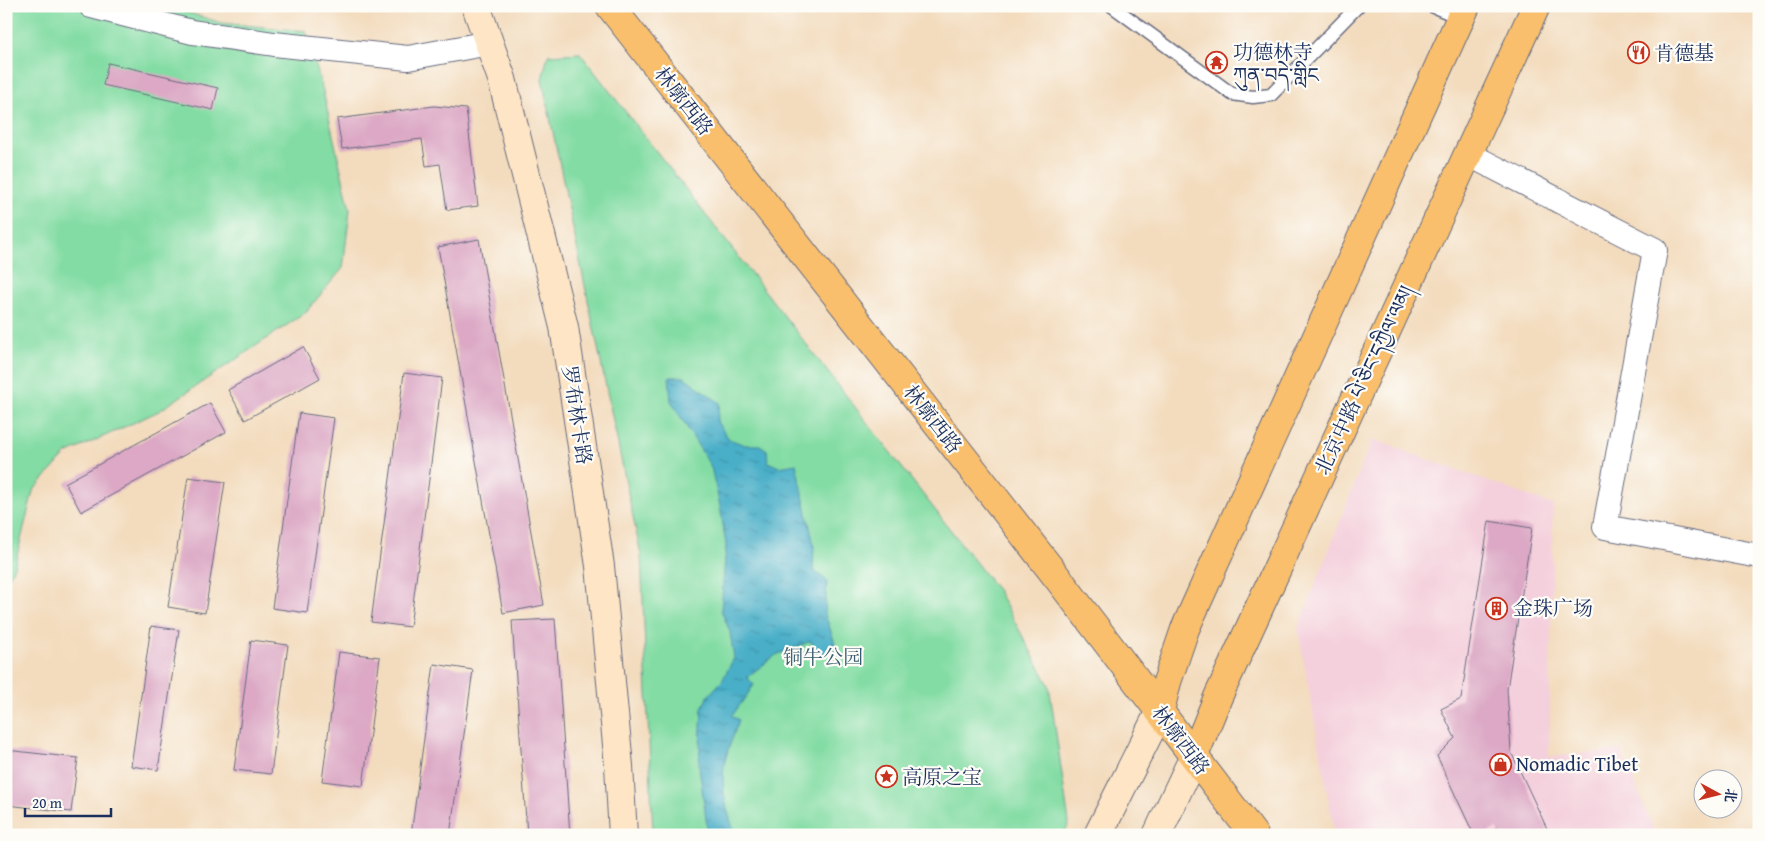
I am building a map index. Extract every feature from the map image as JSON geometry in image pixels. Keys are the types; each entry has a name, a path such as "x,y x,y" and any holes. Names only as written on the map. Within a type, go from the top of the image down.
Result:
{"main road":[{"name":"罗布林卡路","path":"476,6 502,79 564,327 600,566 619,766 623,835"},
{"name":"林廓西路","path":"610,6 1054,573 1254,835"},
{"name":"北京中路 པེ་ཅིང་དཀྱིལ་ལམ།","path":"1194,756 1218,697 1536,6"},
{"path":"1098,834 1160,711 1166,682 1185,629 1463,12"},
{"path":"1157,835 1194,756"}],"street":[{"path":"91,6 192,32 274,44 408,58 489,43"},
{"path":"1468,154 1655,250 1605,527 1759,556"}],"lane":[{"path":"1112,6 1232,94 1253,97 1271,95 1358,6"},
{"path":"1432,6 1463,12"}],"shaded area":[{"name":"金珠广场","path":"1372,439 1553,505 1549,757 1621,750 1656,835 1335,835 1298,629"}],"green space":[{"path":"6,6 166,6 222,23 306,31 322,87 350,210 343,268 305,313 159,411 66,454 33,491 15,564 6,584"},
{"name":"铜牛公园","path":"580,53 998,591 1049,685 1069,823 1064,835 653,835 641,555 542,79 548,55"}],"water":[{"path":"669,377 684,377 720,403 717,422 729,439 745,445 760,445 767,450 768,462 779,467 796,464 814,545 813,570 827,581 825,614 837,649 817,657 811,641 776,655 747,677 754,685 732,716 739,720 727,752 723,776 723,787 729,817 736,835 708,835 699,766 702,708 708,696 722,681 734,658 730,632 721,610 726,545 711,467 671,401"}],"building":[{"path":"108,63 218,88 213,110 103,85"},
{"path":"434,106 466,109 478,206 447,210 440,164 426,166 422,139 342,149 337,119"},
{"path":"479,239 544,605 503,613 438,247"},
{"path":"303,347 320,378 245,420 228,390"},
{"path":"404,373 442,378 410,627 371,622"},
{"path":"210,403 226,432 81,512 65,483"},
{"path":"299,413 334,418 307,613 272,608"},
{"path":"188,477 225,482 205,613 168,607"},
{"name":"金珠广场","path":"1489,521 1532,528 1507,689 1511,752 1550,835 1500,835 1497,828 1483,835 1474,835 1437,756 1455,738 1441,709 1461,699"},
{"path":"555,619 570,835 527,835 512,621"},
{"path":"151,626 179,630 158,770 131,766"},
{"path":"251,640 288,645 271,774 234,770"},
{"path":"339,652 380,657 363,786 322,781"},
{"path":"434,664 473,670 450,835 411,835"},
{"path":"6,750 78,758 71,812 6,805"}],"place":[{"name":"肯德基","path":"1638,53"},
{"name":"功德林寺 ཀུན་བདེ་གླིང","path":"1217,63"},
{"name":"金珠广场","path":"1497,608"},
{"name":"Nomadic Tibet","path":"1500,764"},
{"name":"高原之宝","path":"886,777"}]}
